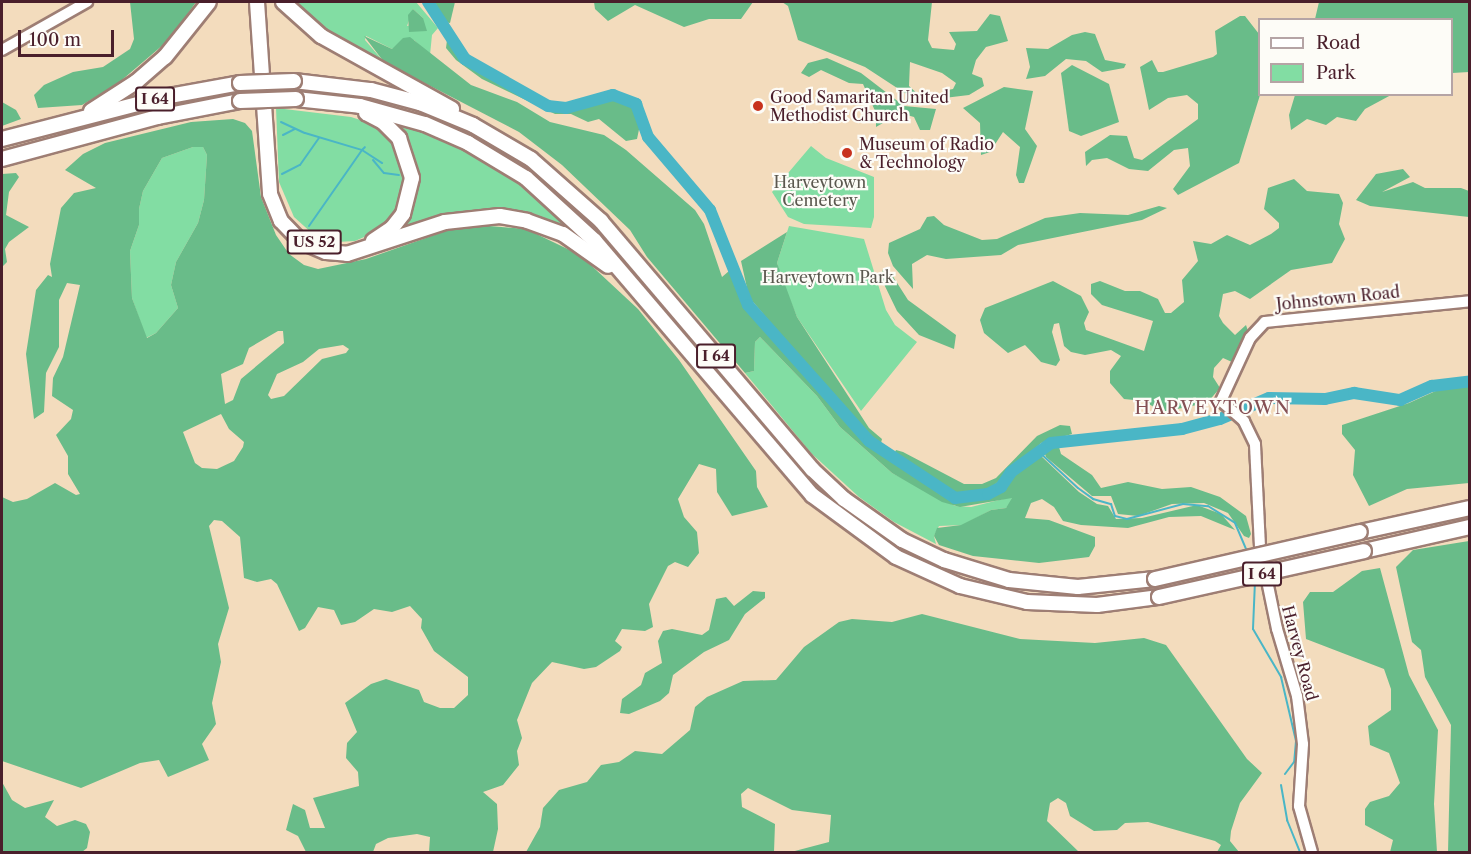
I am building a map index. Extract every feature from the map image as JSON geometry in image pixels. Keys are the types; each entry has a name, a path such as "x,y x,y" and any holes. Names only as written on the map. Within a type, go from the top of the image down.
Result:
{"highway":[{"path":"70,121 149,71 181,40 209,2"},
{"path":"257,2 270,194 281,221 294,236 317,250 347,254 461,218 513,218 551,229 576,241 639,292"},
{"name":"US 52","path":"263,2 277,200 290,224 303,236 331,247 351,248 377,239 398,221 410,197 411,168 392,129 371,116 336,102"},
{"path":"283,2 321,36 425,93 473,125"},
{"name":"I 64","path":"2,139 70,121 240,83 294,81 393,95 473,125 531,159 584,204 812,469 881,527 944,560 1010,580 1078,587 1155,579 1470,508"},
{"name":"I 64","path":"2,159 158,117 240,101 296,99 336,102 425,124 508,165 562,208 639,292 812,495 896,557 960,586 1027,602 1097,605 1159,597 1470,527"}],"street":[{"path":"2,50 49,26 87,2"},
{"name":"Johnstown Road","path":"1221,401 1250,338 1265,322 1470,301"},
{"name":"Harvey Road","path":"1221,401 1241,418 1255,444 1260,547 1277,629 1297,696 1303,744 1299,806 1312,852"}],"green space":[{"path":"130,2 196,2 170,39 116,85 82,105 38,108 34,95 44,85 73,72 103,67 130,49 134,39"},
{"path":"292,2 416,2 438,28 432,35 430,55 414,40 392,49 366,36 365,40 384,62 322,29","holes":["413,9 423,18 423,23 407,26"]},
{"path":"435,2 455,2 450,23 444,22"},
{"path":"594,2 753,2 741,19 709,19 684,27 635,5 608,21 595,9"},
{"path":"782,2 932,2 928,40 932,48 954,50 956,44 949,32 977,31 990,14 1000,16 1008,41 986,47 976,60 972,74 982,78 984,86 969,95 944,98 943,91 953,89 956,83 942,73 910,62 909,86 923,99 917,101 865,67 798,40 788,6"},
{"path":"1319,2 1469,2 1469,72 1453,73 1453,18 1315,18"},
{"path":"413,9 423,18 427,31 409,32 408,15"},
{"path":"1240,16 1245,16 1258,33 1260,96 1239,163 1178,195 1173,189 1190,166 1188,148 1174,150 1148,171 1129,169 1107,158 1092,160 1086,166 1085,152 1110,135 1127,136 1134,158 1142,160 1198,119 1198,104 1187,95 1168,98 1149,110 1140,67 1152,60 1158,72 1163,72 1213,57 1217,54 1215,31"},
{"path":"1085,32 1095,34 1105,60 1126,64 1124,68 1102,72 1086,61 1066,59 1045,76 1026,79 1030,67 1026,48 1048,49 1072,35"},
{"path":"364,36 392,49 403,38 410,37 471,85 517,102 550,122 604,135 626,150 695,210 704,224 722,277 729,271 750,312 845,421 879,453 941,495 962,501 993,495 1024,461 1040,455 1079,492 1097,504 1108,506 1116,519 1142,518 1197,505 1221,514 1235,530 1201,516 1169,517 1128,528 1081,525 1063,521 1054,507 1042,499 1031,503 1025,518 1049,520 1095,537 1095,546 1089,557 1039,563 973,556 939,545 934,536 937,528 961,525 991,510 1006,508 1012,498 960,507 942,502 892,473 840,427 817,396 760,337 755,342 754,371 745,373 647,257 630,230 562,165 519,132 384,62"},
{"path":"447,40 475,69 555,112 606,98 621,100 633,107 641,120 637,139 626,141 599,119 588,122 571,114 555,114 482,79 456,60 446,48"},
{"path":"827,58 861,73 904,106 936,109 930,130 920,130 914,117 900,113 876,127 876,113 863,84 849,83 821,70 809,77 801,73 808,63"},
{"path":"1072,65 1109,84 1119,122 1081,136 1069,131 1061,73"},
{"path":"1004,87 1033,91 1025,129 1037,146 1024,183 1019,183 1016,175 1020,147 1003,132 990,152 981,155 980,123 963,108"},
{"path":"1294,96 1389,96 1365,109 1356,121 1337,117 1326,125 1307,119 1291,130 1289,115"},
{"path":"2,102 16,110 21,119 2,126"},
{"path":"276,108 351,117 379,126 386,133 401,156 405,180 395,213 378,231 355,241 337,242 314,235 294,217 279,182"},
{"path":"233,119 245,123 252,131 261,197 276,235 289,254 304,265 318,269 366,259 466,224 526,229 580,255 638,309 679,360 756,471 757,487 768,507 732,516 717,492 716,469 699,464 678,499 684,517 697,532 699,553 688,567 675,562 668,566 649,604 653,627 645,631 622,629 615,641 622,647 620,651 596,667 584,669 552,662 532,683 517,720 522,738 517,751 519,765 503,785 483,792 497,804 498,829 493,852 429,852 430,837 417,834 388,838 376,844 373,852 306,852 298,836 286,830 293,804 305,810 310,828 325,828 313,798 359,786 358,772 346,758 347,743 357,732 345,703 371,684 386,679 419,690 424,702 440,708 454,708 468,695 468,677 434,651 421,628 422,619 410,606 392,612 374,609 355,622 341,625 334,610 318,607 305,628 299,631 277,584 271,579 257,582 244,578 240,537 222,521 214,520 209,526 229,608 218,644 221,662 212,703 216,724 202,744 209,760 168,777 159,760 140,763 81,788 2,761 2,497 13,502 27,499 55,483 76,495 80,494 68,474 68,456 56,435 71,419 73,410 52,396 53,378 63,357 80,285 67,283 59,300 59,347 46,373 44,412 34,419 26,354 36,290 48,275 52,277 50,264 61,208 74,193 96,188 65,170 83,154 105,143 191,122","holes":["193,147 203,147 207,155 204,200 198,223 176,262 171,285 178,308 156,333 147,338 132,298 130,251 139,225 139,209 143,191 162,158","278,331 283,331 284,343 241,379 233,400 225,404 221,374 243,364 249,348","343,345 349,349 346,353 322,359 284,396 271,399 268,395 277,374 303,362 319,349","221,414 229,429 244,442 243,447 234,461 217,469 202,468 195,463 183,432"]},
{"path":"401,125 445,140 503,171 544,202 585,242 486,211 398,230 410,212 417,182 412,152"},
{"name":"Harveytown Cemetery","path":"811,146 826,158 874,177 874,217 871,228 804,224 788,217 772,192"},
{"path":"193,147 203,147 207,155 204,200 198,223 176,262 171,285 178,308 156,333 146,338 132,298 130,251 139,225 139,209 143,191 162,158"},
{"path":"1403,169 1410,177 1382,192 1413,182 1425,188 1461,188 1469,191 1469,217 1370,206 1356,200 1376,174"},
{"path":"16,173 19,177 9,192 6,215 29,227 9,242 5,249 7,262 2,267 2,174"},
{"path":"1294,179 1307,191 1339,194 1343,203 1339,224 1345,239 1332,263 1291,270 1250,299 1235,291 1223,294 1219,316 1223,323 1235,335 1246,325 1248,331 1232,362 1223,358 1214,368 1213,377 1220,388 1207,403 1162,412 1144,401 1124,399 1110,383 1110,371 1121,356 1111,350 1085,355 1071,352 1064,346 1059,323 1054,324 1052,332 1060,360 1056,366 1041,362 1025,345 1008,353 984,333 980,320 985,308 1053,281 1081,296 1089,312 1084,323 1086,330 1144,351 1153,321 1102,305 1091,294 1091,284 1100,281 1125,291 1140,291 1158,299 1165,313 1171,313 1184,302 1182,280 1198,261 1193,241 1211,244 1227,235 1250,245 1271,234 1279,228 1279,223 1264,209 1268,188"},
{"path":"1159,206 1167,208 1142,220 1018,245 1001,255 946,259 927,255 912,264 913,289 893,266 888,253 889,243 920,229 927,217 934,216 944,225 982,240 997,239 1045,218 1080,213 1128,215"},
{"name":"Harveytown Park","path":"789,226 864,239 886,310 895,325 917,342 861,411 797,317 783,283 777,263"},
{"path":"787,232 777,263 797,317 869,428 882,439 881,443 858,426 749,297 741,261"},
{"path":"883,269 892,275 908,300 956,335 954,349 919,335 897,311 881,278"},
{"path":"760,337 817,396 840,427 892,473 955,506 971,507 1007,498 1012,498 1011,502 1006,508 991,510 963,525 939,526 934,536 936,544 894,522 859,497 811,453 745,373 754,371 755,342"},
{"path":"1469,384 1469,483 1407,489 1369,506 1353,475 1355,450 1342,434 1342,425 1409,403 1449,385"},
{"path":"1060,425 1070,426 1072,434 1041,443 991,488 969,494 948,492 894,454 896,450 903,452 964,484 982,484 996,478 1037,436"},
{"path":"1052,446 1059,447 1061,454 1092,475 1101,488 1128,482 1162,489 1191,487 1220,497 1246,516 1251,534 1249,538 1244,536 1228,513 1204,503 1172,504 1138,516 1118,514 1111,496 1092,496 1046,457 1044,451"},
{"path":"1469,541 1469,852 1448,852 1451,725 1425,677 1421,650 1412,642 1396,567 1413,550"},
{"path":"1380,568 1409,675 1438,730 1434,804 1437,852 1390,852 1393,840 1365,825 1365,809 1370,802 1389,796 1400,783 1389,753 1370,745 1368,726 1391,710 1391,689 1384,669 1306,639 1303,602 1310,592 1333,592 1362,571"},
{"path":"753,591 765,592 765,598 745,614 729,640 704,652 673,675 669,693 660,701 629,714 620,713 622,699 641,685 645,673 662,663 658,641 663,631 672,629 702,635 709,630 716,599 726,597 734,606"},
{"path":"922,614 1020,639 1095,643 1144,638 1166,645 1247,759 1262,773 1240,803 1231,831 1230,841 1239,852 1217,852 1221,845 1215,841 1148,822 1125,823 1117,830 1094,831 1070,816 1066,803 1058,798 1050,803 1047,821 1079,852 791,852 829,842 831,815 792,810 748,788 741,794 742,807 775,824 774,852 526,852 540,827 543,808 559,790 587,782 601,765 619,762 635,751 662,754 690,730 695,707 707,697 743,681 776,680 804,647 839,622 852,619 892,622"},
{"path":"2,782 12,800 25,808 54,800 45,817 57,826 75,820 86,824 90,832 87,848 82,852 2,852"}],"waterway":[{"path":"428,2 465,59 548,106 566,108 613,95 636,104 648,137 710,210 748,305 869,441 955,498 988,494 1001,487 1011,472 1051,443 1182,429 1220,419 1269,398 1325,399 1354,393 1400,400 1432,386 1470,381"},
{"path":"281,122 305,133 362,150 365,147"},
{"path":"283,135 295,129"},
{"path":"282,174 300,165 319,138"},
{"path":"309,226 362,150 382,163"},
{"path":"373,160 384,173 399,175"},
{"path":"1038,451 1093,499 1111,504 1115,516 1127,519 1183,504 1208,506 1235,523 1248,553"},
{"path":"1255,581 1253,629 1281,677 1296,741 1294,762 1285,774"},
{"path":"1281,785 1287,820 1300,852"}],"place":[{"name":"Good Samaritan United Methodist Church","path":"758,106"},
{"name":"Museum of Radio & Technology","path":"847,153"}],"district":[{"name":"HARVEYTOWN","path":"1213,408"}]}
